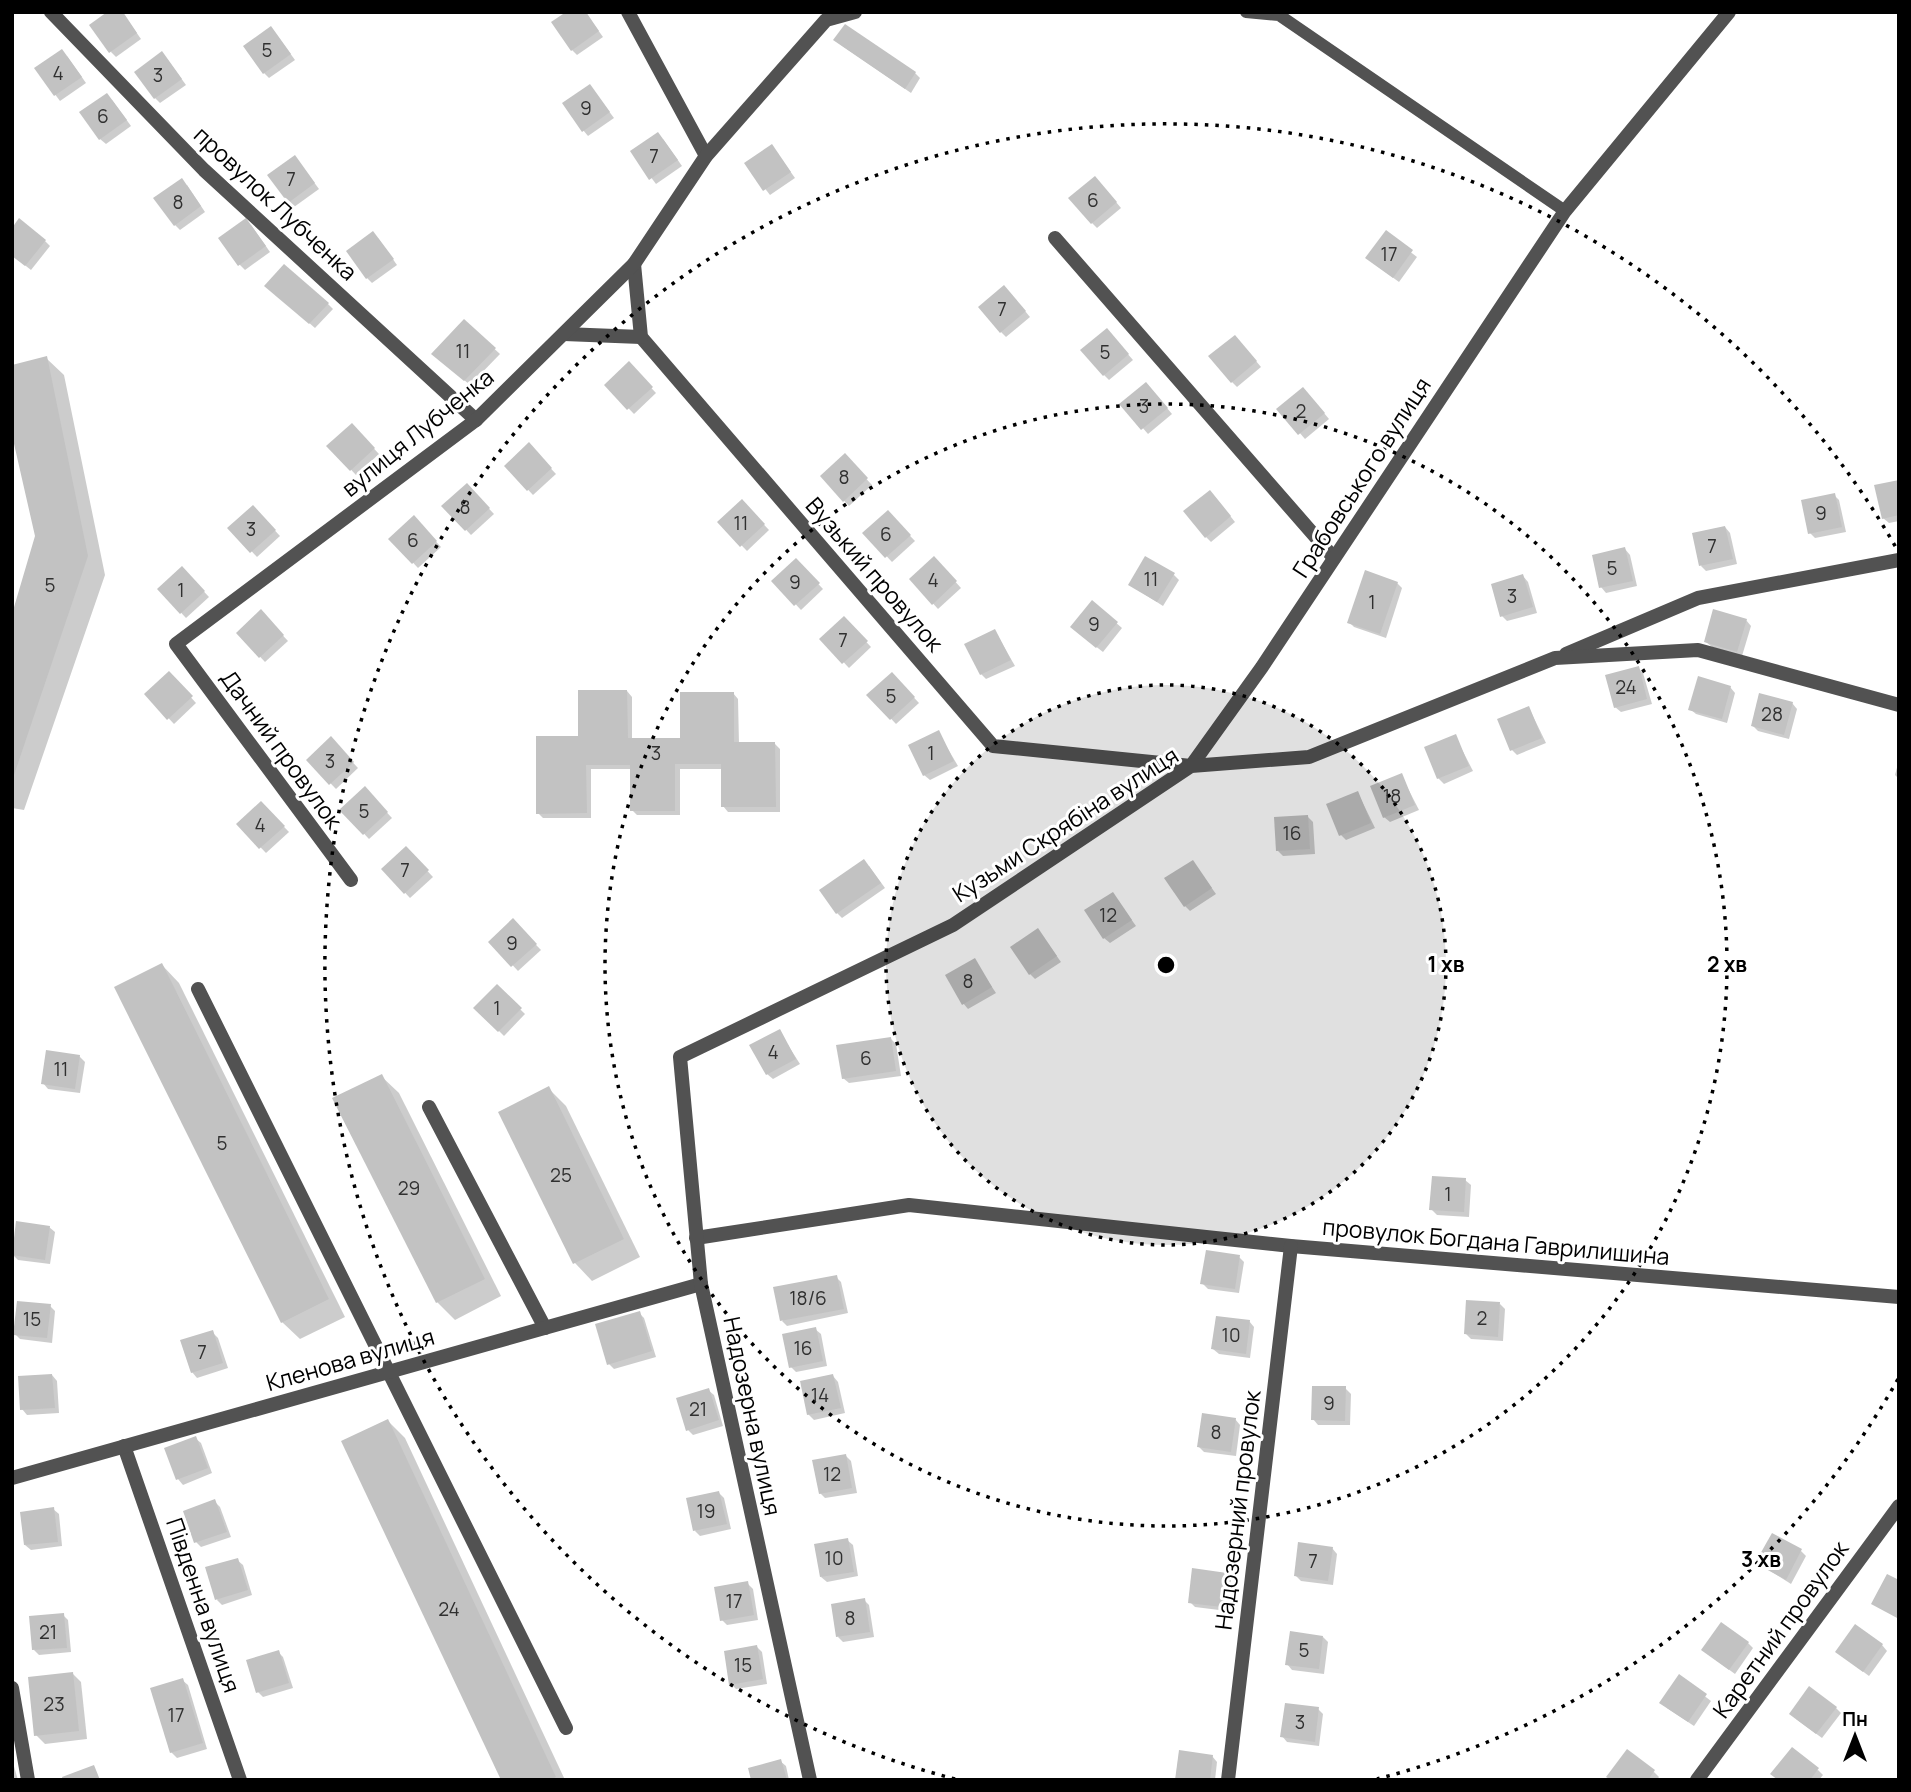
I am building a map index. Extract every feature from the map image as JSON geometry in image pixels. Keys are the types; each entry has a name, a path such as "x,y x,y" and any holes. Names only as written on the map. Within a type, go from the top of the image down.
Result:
{"street":[{"name":"провулок Лубченка","path":"51,12 204,170 476,420"},
{"path":"628,12 706,156"},
{"name":"вулиця Лубченка","path":"176,644 476,420 634,264 706,156 826,20 855,12"},
{"name":"Грабовського вулиця","path":"1191,766 1262,667 1565,211 1730,12"},
{"path":"1055,237 1334,558"},
{"path":"564,334 641,337 634,264"},
{"name":"Вузький провулок","path":"641,337 993,746 1191,766"},
{"path":"1555,659 1698,598 1899,560"},
{"name":"Дачний провулок","path":"176,644 351,880"},
{"name":"Кузьми Скрябіна вулиця","path":"680,1057 953,925 1191,766 1309,757 1555,659 1698,650 1899,705"},
{"path":"198,989 566,1728"},
{"name":"Надозерна вулиця","path":"680,1057 701,1284 810,1780"},
{"path":"429,1107 545,1328"},
{"name":"провулок Богдана Гаврилишина","path":"696,1238 909,1205 1291,1246 1899,1297"},
{"name":"Надозерний провулок","path":"1228,1780 1291,1246"},
{"name":"Кленова вулиця","path":"12,1478 701,1284"},
{"name":"Південна вулиця","path":"124,1446 240,1780"},
{"name":"Каретний провулок","path":"1697,1780 1899,1506"},
{"path":"12,1688 28,1780"}],"lane":[{"path":"1246,12 1279,15 1565,211"}],"building":[{"path":"107,12 123,12 137,33 109,53 89,25"},
{"path":"566,12 586,12 599,31 571,51 551,22"},
{"path":"845,24 916,72 905,89 833,40"},
{"path":"271,26 291,54 263,74 243,46"},
{"path":"62,49 82,77 54,96 34,68"},
{"path":"162,51 182,79 154,99 134,72"},
{"path":"590,84 610,112 582,132 562,103"},
{"path":"107,93 127,120 99,140 79,112"},
{"path":"658,132 678,160 649,180 630,151"},
{"path":"772,144 791,172 763,191 744,163"},
{"path":"295,155 315,183 288,203 267,175"},
{"path":"1095,176 1117,202 1091,224 1068,198"},
{"path":"182,178 201,206 174,226 153,198"},
{"path":"19,218 46,240 25,266 12,256 12,228"},
{"path":"246,218 266,246 238,266 218,238"},
{"path":"1386,230 1413,250 1393,278 1365,258"},
{"path":"373,231 394,259 366,279 346,251"},
{"path":"284,264 329,303 309,324 264,286"},
{"path":"1004,285 1026,311 1000,333 978,307"},
{"path":"464,319 496,348 464,381 431,354"},
{"path":"1107,328 1129,354 1103,376 1080,350"},
{"path":"1235,335 1257,361 1231,383 1208,356"},
{"path":"47,356 88,556 13,778 12,614 35,536 12,435 12,365"},
{"path":"629,361 653,387 627,410 604,385"},
{"path":"1146,382 1168,408 1141,430 1119,404"},
{"path":"1303,387 1325,413 1298,435 1276,409"},
{"path":"352,423 375,448 350,471 326,446"},
{"path":"529,442 552,468 527,491 504,466"},
{"path":"845,453 868,478 843,502 820,476"},
{"path":"1899,480 1899,515 1882,519 1874,485"},
{"path":"467,483 490,508 465,531 441,506"},
{"path":"1210,490 1231,516 1205,538 1183,511"},
{"path":"1835,493 1842,527 1808,534 1801,500"},
{"path":"742,499 765,524 740,547 717,522"},
{"path":"253,505 276,530 250,553 227,528"},
{"path":"888,510 911,535 885,558 862,533"},
{"path":"414,515 437,541 412,564 388,539"},
{"path":"1725,526 1733,559 1699,566 1692,533"},
{"path":"1625,547 1633,581 1599,588 1592,555"},
{"path":"934,556 957,581 932,605 909,579"},
{"path":"1145,556 1175,573 1157,602 1128,585"},
{"path":"796,558 820,583 794,606 771,581"},
{"path":"182,566 205,591 180,614 157,589"},
{"path":"1365,570 1398,582 1380,634 1347,623"},
{"path":"1523,574 1533,607 1500,617 1491,584"},
{"path":"1092,600 1118,622 1096,648 1070,627"},
{"path":"261,609 284,635 259,658 236,633"},
{"path":"1713,609 1747,619 1737,652 1704,642"},
{"path":"844,616 868,641 842,664 819,639"},
{"path":"995,629 1011,660 980,675 964,644"},
{"path":"1639,666 1647,699 1614,708 1605,675"},
{"path":"169,671 193,696 167,720 144,694"},
{"path":"892,672 915,697 890,720 866,695"},
{"path":"1698,676 1731,686 1722,719 1688,710"},
{"path":"578,690 627,690 628,738 680,738 680,692 734,692 734,742 775,742 776,807 721,807 721,764 675,764 675,811 630,811 630,765 586,765 587,813 536,814 536,736 578,736"},
{"path":"1759,693 1793,702 1784,735 1751,726"},
{"path":"1529,706 1542,738 1510,751 1497,719"},
{"path":"939,730 954,761 923,776 908,745"},
{"path":"1456,734 1469,766 1437,779 1424,747"},
{"path":"331,736 354,762 329,785 306,760"},
{"path":"1402,773 1415,805 1383,818 1370,786"},
{"path":"365,786 388,812 363,835 339,810"},
{"path":"1358,791 1371,823 1339,836 1326,804"},
{"path":"261,801 285,826 259,849 236,824"},
{"path":"1308,815 1310,849 1276,851 1274,817"},
{"path":"406,846 429,870 404,894 381,869"},
{"path":"864,859 881,883 836,914 819,890"},
{"path":"1193,860 1212,888 1184,907 1164,878"},
{"path":"1113,892 1132,920 1103,939 1084,910"},
{"path":"513,918 537,944 511,967 488,942"},
{"path":"1038,928 1057,956 1029,975 1010,947"},
{"path":"975,958 992,987 962,1005 945,975"},
{"path":"162,963 329,1299 281,1323 114,987"},
{"path":"497,984 522,1008 498,1032 473,1008"},
{"path":"780,1029 796,1059 766,1075 749,1045"},
{"path":"891,1037 896,1071 842,1079 836,1045"},
{"path":"46,1050 80,1055 75,1089 41,1084"},
{"path":"382,1074 485,1279 436,1303 332,1098"},
{"path":"549,1086 624,1239 573,1264 498,1112"},
{"path":"1432,1176 1466,1178 1464,1212 1429,1210"},
{"path":"16,1221 50,1226 45,1260 12,1255"},
{"path":"1206,1250 1240,1255 1235,1289 1200,1284"},
{"path":"837,1275 844,1309 780,1321 773,1287"},
{"path":"1466,1300 1500,1302 1498,1337 1464,1334"},
{"path":"17,1301 51,1304 47,1338 13,1335"},
{"path":"640,1311 652,1351 607,1365 595,1324"},
{"path":"1216,1316 1250,1320 1246,1354 1211,1349"},
{"path":"816,1327 823,1361 789,1368 782,1334"},
{"path":"213,1330 223,1363 191,1373 180,1340"},
{"path":"52,1374 55,1408 20,1410 18,1376"},
{"path":"833,1374 841,1408 807,1415 800,1381"},
{"path":"1312,1386 1346,1386 1345,1421 1311,1420"},
{"path":"709,1388 719,1420 686,1431 676,1398"},
{"path":"1202,1413 1236,1418 1231,1452 1197,1447"},
{"path":"388,1419 556,1777 550,1780 501,1780 341,1441"},
{"path":"196,1436 208,1468 176,1480 164,1448"},
{"path":"846,1454 852,1488 819,1494 812,1460"},
{"path":"719,1491 727,1524 693,1531 686,1498"},
{"path":"215,1499 227,1532 194,1543 183,1511"},
{"path":"54,1507 58,1542 24,1545 20,1512"},
{"path":"1772,1533 1802,1549 1786,1580 1755,1563"},
{"path":"848,1538 854,1572 820,1577 814,1544"},
{"path":"1298,1542 1333,1547 1328,1581 1294,1576"},
{"path":"238,1558 248,1590 215,1600 205,1567"},
{"path":"1192,1568 1227,1573 1222,1607 1188,1603"},
{"path":"1887,1574 1899,1580 1899,1619 1871,1604"},
{"path":"748,1581 754,1615 720,1621 714,1587"},
{"path":"865,1598 870,1632 836,1637 831,1604"},
{"path":"64,1613 67,1648 32,1650 29,1616"},
{"path":"1721,1622 1749,1642 1729,1670 1701,1650"},
{"path":"1855,1624 1883,1644 1863,1672 1835,1652"},
{"path":"1290,1631 1323,1636 1319,1669 1285,1665"},
{"path":"757,1645 763,1679 729,1685 724,1651"},
{"path":"279,1650 289,1683 256,1693 246,1660"},
{"path":"73,1672 79,1731 34,1736 28,1677"},
{"path":"1679,1674 1707,1694 1688,1722 1659,1703"},
{"path":"183,1678 203,1743 170,1753 150,1688"},
{"path":"1809,1686 1837,1707 1816,1734 1789,1714"},
{"path":"1285,1703 1319,1707 1315,1742 1280,1737"},
{"path":"1792,1747 1819,1768 1810,1780 1778,1780 1770,1774"},
{"path":"1627,1749 1655,1770 1648,1780 1611,1780 1606,1777"},
{"path":"1179,1750 1213,1755 1210,1780 1175,1780"},
{"path":"781,1759 787,1780 751,1780 748,1768"},
{"path":"94,1765 100,1780 63,1780 62,1777"}]}
